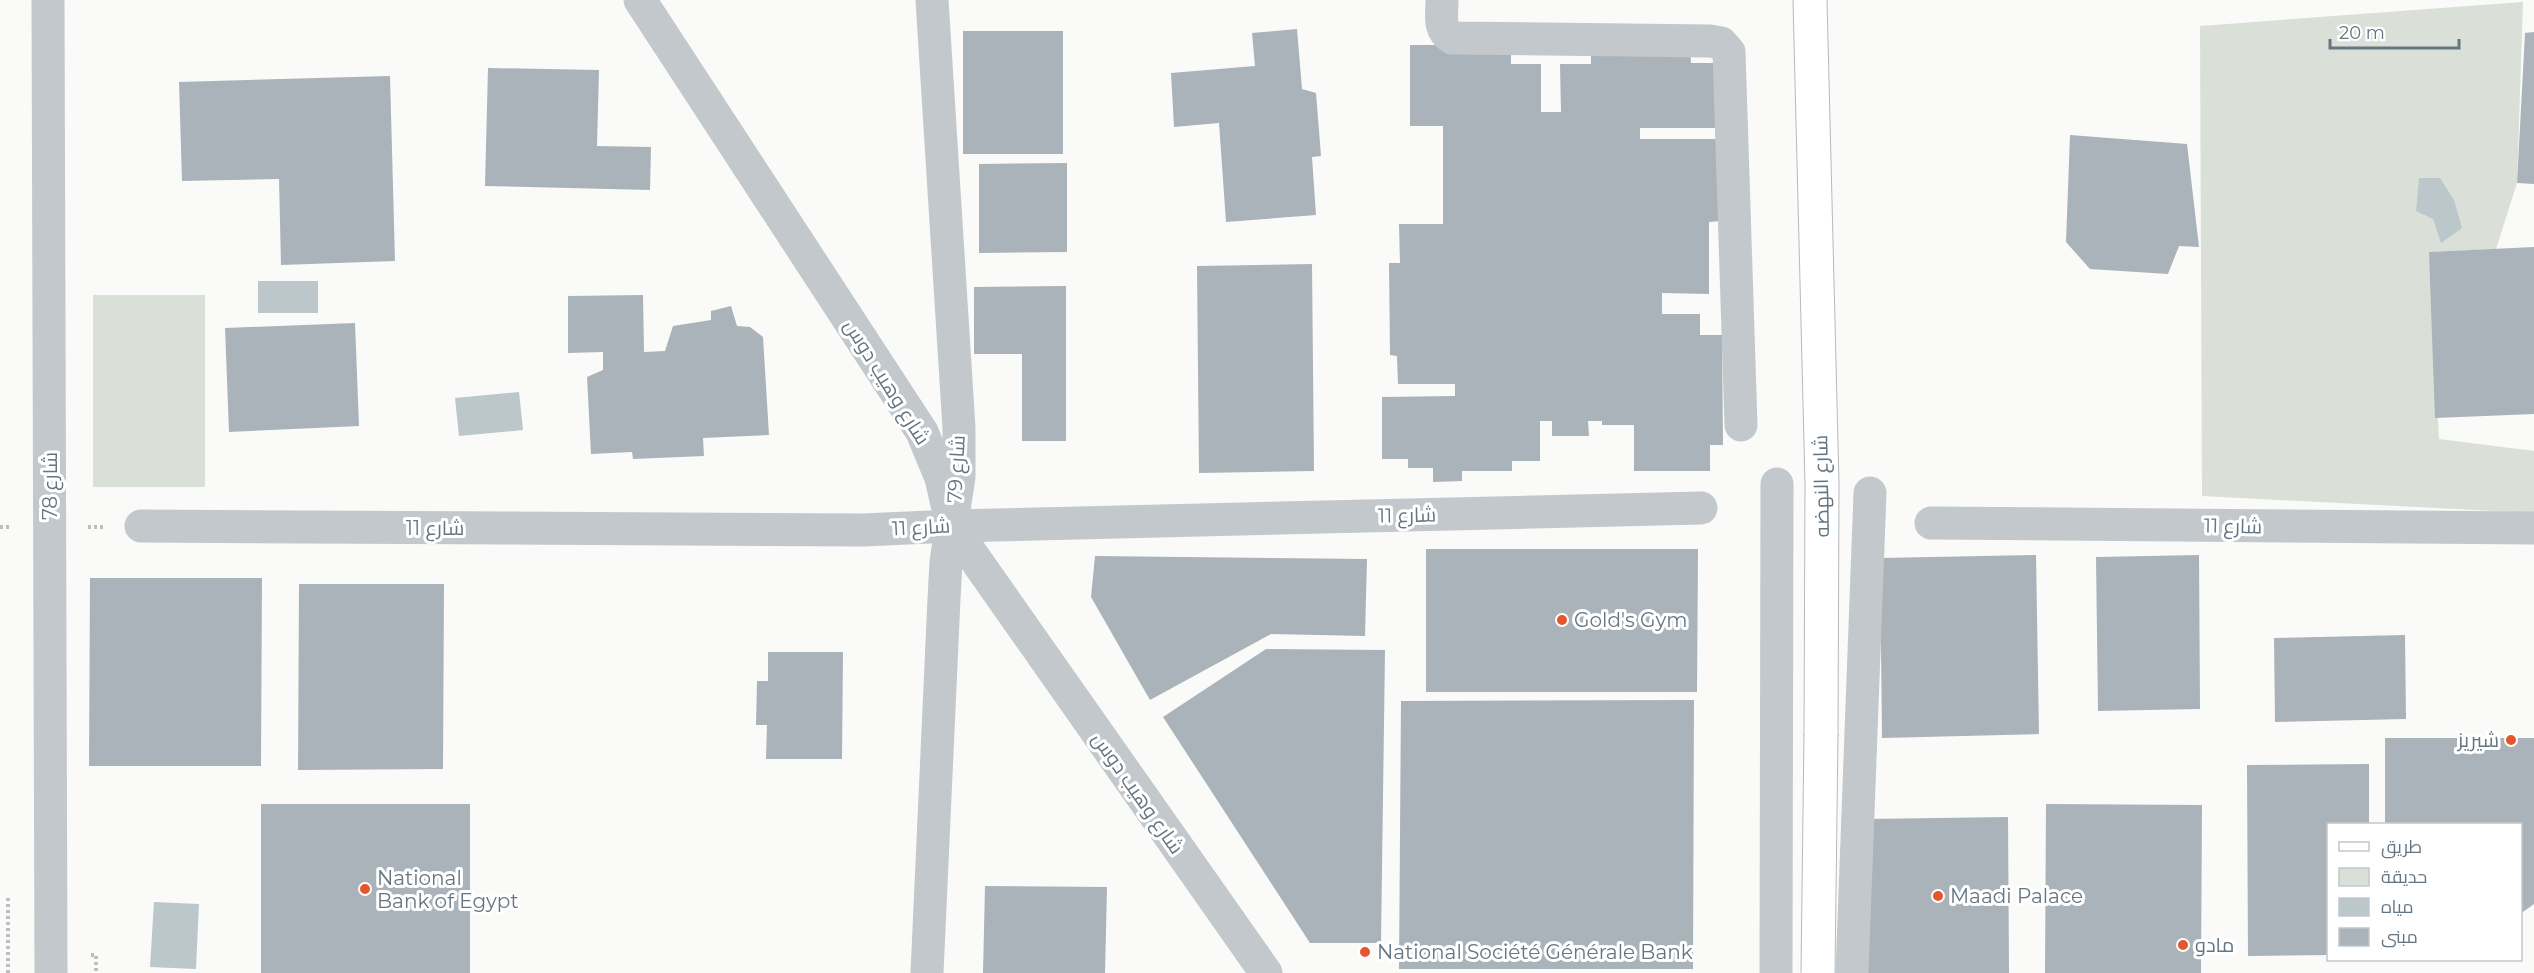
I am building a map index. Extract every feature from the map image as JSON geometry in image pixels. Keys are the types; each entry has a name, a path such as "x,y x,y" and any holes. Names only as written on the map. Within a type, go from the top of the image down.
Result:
{"main road":[{"name":"شارع النهضه","path":"1810,0 1822,483 1818,973"}],"street":[{"name":"شارع 78","path":"48,0 51,973"},
{"name":"شارع وهيب دوس","path":"640,0 922,432 941,478 952,526 1266,973"},
{"name":"شارع 79","path":"927,973 945,590 959,477 959,428 932,0"},
{"path":"1442,0 1442,26 1446,34 1452,38 1710,41 1721,43 1729,52 1741,425"},
{"path":"1776,973 1777,484"},
{"path":"1852,973 1870,493"},
{"name":"شارع 11","path":"141,526 863,530 1701,508"},
{"name":"شارع 11","path":"1931,523 2534,528"}],"green space":[{"path":"2523,2 2517,183 2496,249 2429,252 2439,439 2534,451 2534,513 2202,496 2200,26"},
{"path":"93,295 205,295 205,487 93,487"}],"water":[{"path":"2419,178 2440,178 2454,200 2462,228 2441,243 2433,219 2416,211"},
{"path":"258,281 318,281 318,313 258,313"},
{"path":"519,392 523,430 459,436 455,398"},
{"path":"154,902 199,904 196,969 150,967"}],"building":[{"path":"1297,29 1302,89 1316,93 1321,156 1312,157 1316,215 1226,222 1219,123 1174,127 1171,73 1255,66 1252,33"},
{"path":"963,31 1063,31 1063,154 963,154"},
{"path":"2534,32 2534,184 2517,183 2525,33"},
{"path":"1690,44 1691,63 1722,63 1722,128 1640,128 1640,139 1722,139 1722,221 1709,222 1709,294 1662,293 1662,314 1700,314 1700,335 1722,335 1723,445 1710,445 1710,471 1634,471 1634,425 1602,425 1602,421 1588,421 1589,436 1552,436 1552,421 1540,421 1540,461 1512,461 1512,471 1462,471 1462,481 1433,482 1433,468 1408,468 1408,459 1382,459 1382,397 1455,396 1455,384 1398,384 1397,356 1390,355 1389,263 1400,263 1399,224 1443,224 1443,126 1410,126 1410,45 1511,45 1511,64 1541,64 1541,112 1561,112 1560,64 1591,64 1591,51"},
{"path":"488,68 599,70 597,146 651,147 650,190 485,186"},
{"path":"390,76 395,261 281,265 279,179 182,181 179,82"},
{"path":"2070,135 2187,144 2199,247 2179,246 2168,274 2090,269 2066,242"},
{"path":"1067,163 1067,252 979,253 979,164"},
{"path":"2534,247 2534,414 2435,418 2429,252"},
{"path":"1312,264 1314,471 1199,473 1197,266"},
{"path":"1066,286 1066,441 1022,441 1022,354 974,354 974,287"},
{"path":"643,295 644,352 665,351 673,326 711,320 711,311 731,306 737,326 750,327 763,337 769,435 703,438 704,456 633,459 632,452 591,454 587,377 603,370 603,352 568,353 568,296"},
{"path":"355,323 359,426 229,432 225,328"},
{"name":"Gold's Gym","path":"1426,549 1698,549 1697,692 1426,692"},
{"path":"2036,555 2039,734 1882,738 1880,558"},
{"path":"2199,555 2200,709 2098,711 2096,557"},
{"path":"1095,556 1367,559 1365,636 1271,634 1150,700 1091,597"},
{"path":"90,578 262,578 261,766 89,766"},
{"path":"299,584 444,584 443,769 298,770"},
{"path":"2405,635 2406,719 2275,722 2274,638"},
{"path":"1266,649 1385,650 1381,943 1310,943 1163,717"},
{"path":"768,652 843,652 842,759 766,759 767,725 756,725 757,681 768,681"},
{"path":"1694,700 1693,969 1399,969 1401,701"},
{"path":"2385,738 2534,738 2534,904 2522,913 2522,823 2385,823"},
{"path":"2369,764 2369,823 2327,823 2327,955 2248,956 2247,765"},
{"name":"National Bank of Egypt","path":"261,804 470,804 470,973 261,973"},
{"path":"2046,804 2202,805 2201,973 2045,973"},
{"name":"Maadi Palace","path":"2008,817 2009,973 1868,973 1867,819"},
{"path":"985,886 1107,887 1105,973 983,973"}],"place":[{"name":"Gold's Gym","path":"1562,620"},
{"name":"شيريز","path":"2511,740"},
{"name":"National Bank of Egypt","path":"365,889"},
{"name":"Maadi Palace","path":"1938,896"},
{"name":"مادو","path":"2183,945"},
{"name":"National Société Générale Bank","path":"1365,952"}]}
